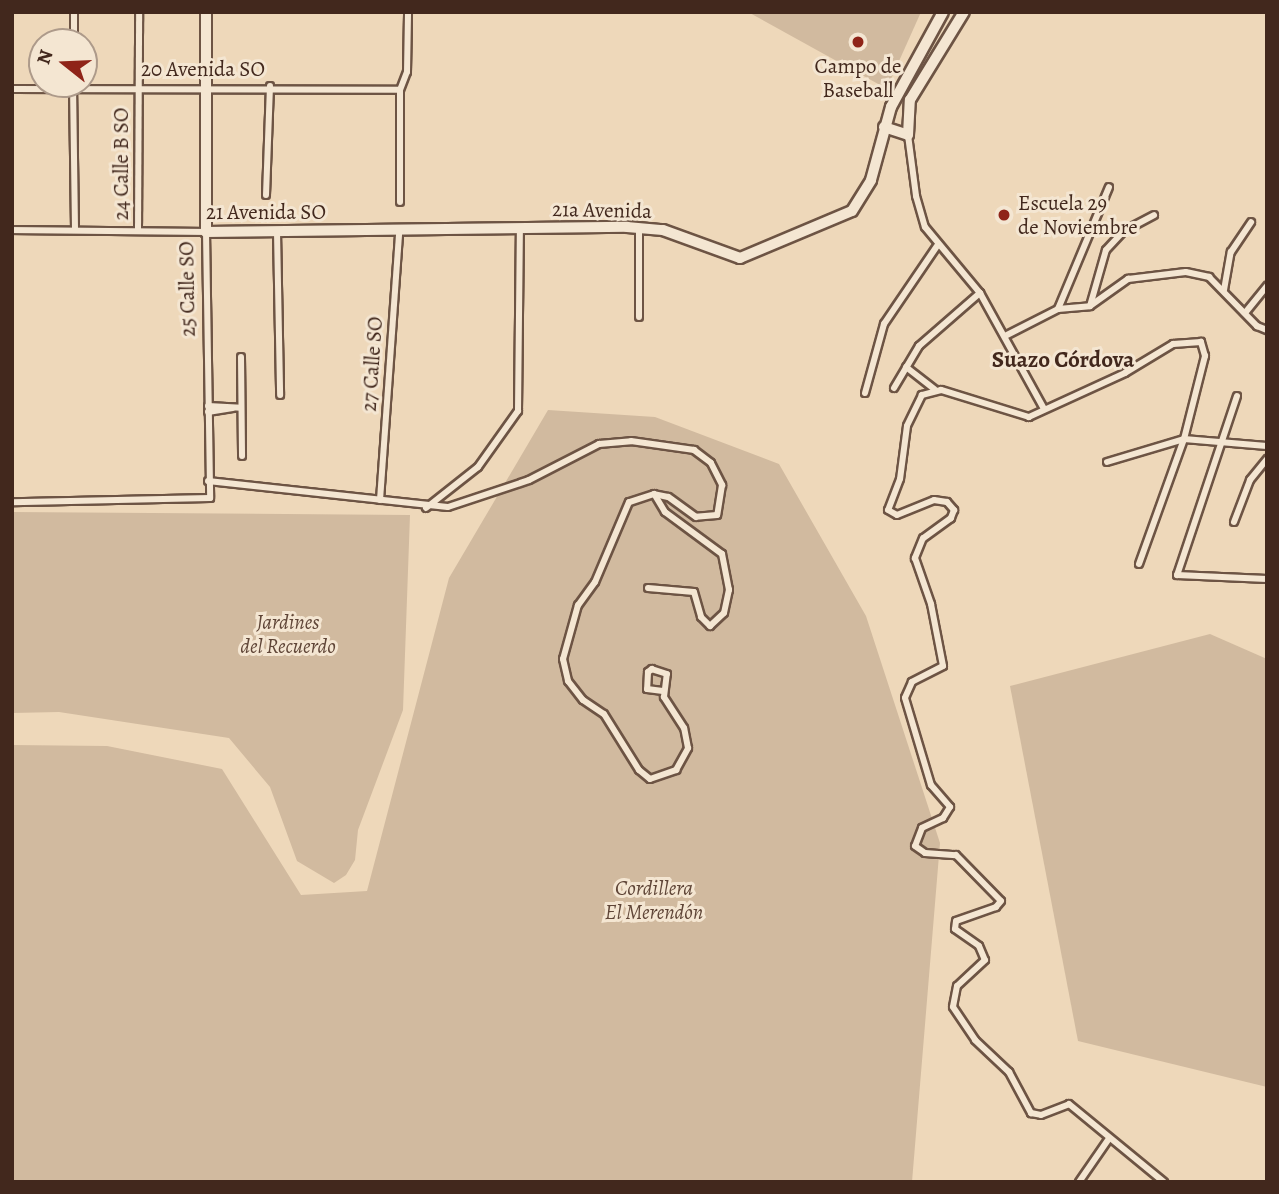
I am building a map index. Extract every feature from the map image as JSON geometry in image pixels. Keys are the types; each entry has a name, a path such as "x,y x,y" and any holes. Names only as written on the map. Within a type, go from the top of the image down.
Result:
{"street":[{"name":"24 Calle B SO","path":"138,231 139,12"},
{"name":"25 Calle SO","path":"206,12 208,481"},
{"path":"400,202 397,90 407,72 408,12"},
{"path":"908,135 884,127 915,61 943,12"},
{"path":"964,12 910,100 908,135 916,196 937,246 980,293 1007,335 1044,409"},
{"path":"915,61 929,70"},
{"name":"20 Avenida SO","path":"98,86 270,86 397,90"},
{"path":"267,195 270,86"},
{"path":"73,98 75,230"},
{"name":"21a Avenida","path":"520,230 663,230 740,258 839,220 863,196 884,127"},
{"path":"1058,309 1109,187"},
{"path":"1090,306 1106,250 1124,231 1154,215"},
{"path":"1224,290 1231,252 1251,222"},
{"name":"21 Avenida SO","path":"12,230 520,230"},
{"path":"426,508 478,467 518,411 520,230"},
{"path":"639,230 639,317"},
{"path":"277,232 280,395"},
{"name":"27 Calle SO","path":"380,500 399,232"},
{"path":"865,393 884,324 937,246"},
{"path":"1007,335 1058,309 1090,306 1128,279 1168,273 1209,276 1245,313 1267,330"},
{"path":"1245,313 1267,286"},
{"path":"894,388 928,336 980,293"},
{"path":"906,367 934,389 1020,416 1034,416 1125,373 1173,344 1194,339 1205,347 1184,439 1139,564"},
{"path":"241,357 242,456"},
{"path":"934,389 922,395 907,426 900,479 887,506 897,515 934,500 947,502 954,510 951,518 923,538 915,558 944,662 939,670 912,682 905,705 931,785 950,807 943,818 922,828 915,846 925,853 956,855 1000,897 996,907 961,917 954,924 957,932 979,946 985,956 983,964 953,993 959,1021 1009,1072 1031,1113 1041,1115 1069,1104 1108,1140 1164,1182"},
{"path":"1237,396 1224,442 1177,575 1267,579"},
{"path":"208,409 241,408"},
{"path":"1107,462 1184,439 1267,446"},
{"path":"12,502 209,500 208,481 380,500 426,508 448,507 529,481 599,444 631,441 694,450 711,463 722,485 717,516 706,519 668,497 654,494 629,502 594,582 578,605 564,659 568,681 583,700 604,714 639,770 650,779 676,770 688,748 684,728 663,691"},
{"path":"1234,522 1250,480 1267,459"},
{"path":"648,588 694,592 701,617 710,626 724,612 729,590 722,554 665,512 654,494"},
{"path":"1079,1182 1108,1140"}],"green space":[{"path":"748,12 921,12 891,79 880,85"},
{"name":"Cordillera El Merendón","path":"548,410 655,417 779,464 866,616 940,843 912,1182 12,1182 12,745 107,746 222,769 301,895 367,891 449,578"},
{"name":"Jardines del Recuerdo","path":"12,512 410,515 403,710 358,830 355,860 346,875 334,883 297,861 270,787 229,738 59,712 12,713"},
{"path":"1210,634 1267,659 1267,1087 1078,1041 1010,686"}],"place":[{"name":"Campo de Baseball","path":"858,42"},
{"name":"Escuela 29 de Noviembre","path":"1004,215"}],"district":[{"name":"Suazo Córdova","path":"1063,360"}]}
